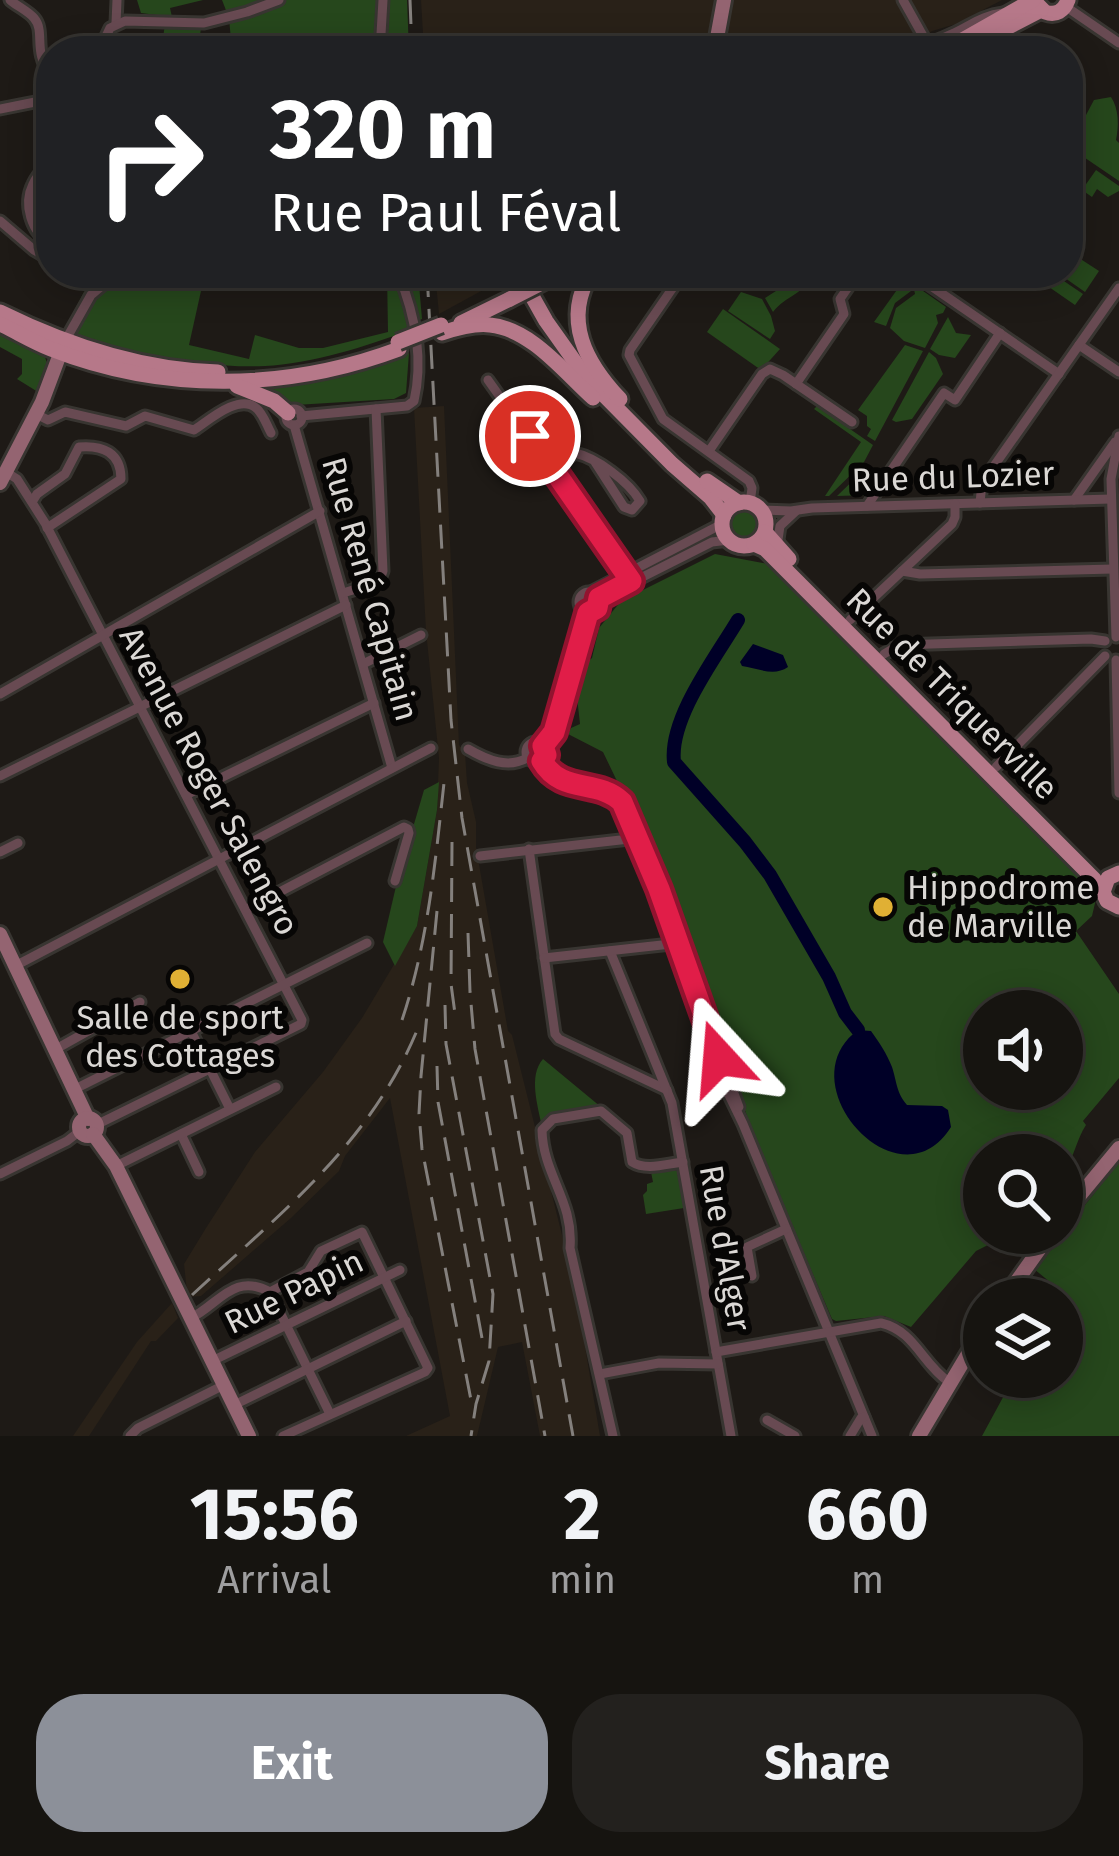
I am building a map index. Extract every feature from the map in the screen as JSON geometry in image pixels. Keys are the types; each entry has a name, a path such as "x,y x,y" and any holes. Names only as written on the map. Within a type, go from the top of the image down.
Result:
{"main road":[{"path":"717,36 724,0"},
{"path":"960,36 1036,3"},
{"path":"1036,3 1054,14 1066,3"},
{"path":"986,36 1036,3"},
{"path":"509,296 522,288"},
{"path":"0,324 112,368 223,382 305,375 376,358 527,288"},
{"name":"Rue de Triquerville","path":"530,288 546,321 585,376 710,497 725,526"},
{"name":"Rue de Triquerville","path":"531,288 608,396 756,520 777,547 1094,866 1115,874"},
{"path":"584,288 577,313 582,346 598,374 651,432"},
{"path":"0,312 63,347 174,368 279,371 398,346"},
{"path":"441,329 489,325 530,341 671,464"},
{"path":"3,477 42,417 63,347"},
{"path":"223,382 274,401 294,418"},
{"path":"729,509 756,520 741,546 725,526 729,509"},
{"name":"Rue de Triquerville","path":"756,520 765,549 1094,879 1107,902 1119,907"},
{"path":"1103,892 1105,882 1115,874"},
{"path":"0,934 89,1127 116,1166 250,1436"},
{"path":"1083,1192 1119,1148"},
{"path":"919,1436 963,1360"}],"street":[{"path":"10,0 34,18 39,36"},
{"path":"105,36 116,23 117,0"},
{"path":"116,23 204,22 279,0"},
{"path":"381,36 382,0"},
{"path":"903,0 928,36"},
{"path":"1066,3 1119,44"},
{"path":"0,109 36,102"},
{"path":"36,181 29,196 36,231"},
{"path":"0,221 36,251"},
{"path":"63,347 95,288"},
{"path":"294,418 406,406 414,401 416,325 403,288"},
{"path":"672,288 629,355 663,418 749,481 756,520"},
{"path":"796,384 844,314 840,299 848,288"},
{"path":"934,288 1059,374"},
{"path":"980,503 982,483 1119,288"},
{"path":"867,506 944,393 955,400 1000,334"},
{"path":"1079,345 1119,372"},
{"path":"709,451 765,371 776,370 852,422"},
{"path":"488,380 628,578"},
{"path":"42,417 64,412 126,426 145,416 194,430 231,407 249,404 256,407 272,434"},
{"path":"0,776 379,582 383,571 376,409"},
{"name":"Rue René Capitain","path":"294,418 392,768"},
{"path":"1119,437 1112,499 1116,540 1113,638 1102,649 1113,659 1119,793"},
{"path":"1074,500 1119,437"},
{"path":"32,502 65,474 79,447 107,450 121,470 121,479 47,528"},
{"path":"553,469 575,453 583,454 595,462 634,492 638,506 624,507 595,462"},
{"name":"Avenue Roger Salengro","path":"3,477 17,479 47,528 301,1012 301,1024 211,1069"},
{"name":"Rue du Lozier","path":"756,520 794,511 867,506 1112,499"},
{"path":"850,620 952,524 955,504"},
{"path":"0,694 320,511"},
{"path":"777,547 780,526 794,511"},
{"path":"588,613 580,609 582,594 595,595 725,526"},
{"path":"902,571 1113,569"},
{"path":"543,746 554,732 588,613 597,608 595,595"},
{"path":"363,664 421,635"},
{"path":"884,654 899,645 1113,638"},
{"path":"996,767 1113,659"},
{"path":"186,795 374,703"},
{"path":"530,743 543,746 542,761 527,758 530,743"},
{"path":"9,962 430,748"},
{"path":"468,749 512,765 527,758"},
{"path":"542,761 554,777 615,795 622,802 680,943 743,1124 872,1436"},
{"path":"247,909 404,827 409,833 395,881"},
{"path":"480,856 638,838"},
{"path":"0,852 18,843"},
{"path":"529,849 553,1028 559,1039 667,1090"},
{"path":"75,1089 367,943"},
{"path":"544,958 680,943"},
{"name":"Rue d'Alger","path":"610,951 667,1090 730,1436"},
{"path":"56,1049 140,1002"},
{"path":"191,1030 230,1109"},
{"path":"0,1174 211,1069"},
{"path":"116,1166 276,1087"},
{"path":"613,1436 570,1248 571,1228 562,1195 553,1182 542,1130 553,1119 601,1111 627,1133 632,1162 642,1167 683,1162"},
{"path":"181,1134 199,1172"},
{"path":"752,1276 747,1247 786,1229"},
{"path":"270,1292 308,1272 321,1251 362,1232 427,1364 425,1372 283,1436"},
{"name":"Rue Papin","path":"212,1361 400,1270"},
{"path":"191,1318 233,1288 256,1286 270,1292 330,1414"},
{"path":"234,1405 406,1321"},
{"path":"600,1374 717,1358 869,1323 904,1332 949,1382"},
{"path":"130,1436 224,1385"},
{"path":"850,1436 864,1417"},
{"path":"767,1420 795,1436"}],"shaded area":[{"path":"421,0 1002,0 925,36 423,36"},
{"path":"436,288 487,288 439,314"},
{"path":"444,406 459,745 465,752 508,1031 575,1287 600,1436 540,1436 522,1342 498,1347 477,1436 406,1436 450,1416 390,1098 345,1156 339,1171 291,1218 201,1296 190,1297 187,1292 184,1264 206,1228 255,1152 362,1018 417,926 437,810 439,758 426,631 414,408"},
{"path":"172,1303 178,1318 151,1341 89,1436 73,1436 137,1342"}],"green space":[{"path":"137,0 203,0 170,8 172,17 141,13"},
{"path":"222,0 407,0 408,36 231,36"},
{"path":"165,24 201,28 200,36 163,36"},
{"path":"1111,97 1116,107 1119,181 1083,157 1083,121 1094,100"},
{"path":"1096,170 1119,186 1108,197 1097,189 1092,197 1083,189"},
{"path":"1083,261 1099,271 1085,292 1079,288 1083,288"},
{"path":"89,288 202,288 189,345 249,359 255,335 299,348 323,348 388,332 387,288 419,288 422,319 394,336 301,362 240,366 189,362 64,330"},
{"path":"801,288 773,312 765,298 776,291"},
{"path":"898,288 911,288 895,303 886,326 874,322"},
{"path":"914,288 919,288 946,307 936,315 938,323 925,348 904,341 890,328 896,308 915,294"},
{"path":"1050,288 1074,288 1083,294 1075,305"},
{"path":"741,292 762,299 775,331 770,339 728,311"},
{"path":"723,309 780,349 761,370 707,332"},
{"path":"948,317 956,333 971,335 955,358 930,349"},
{"path":"0,329 44,354 48,366 38,392 17,379 22,374 22,359 0,347"},
{"path":"905,345 923,351 875,441 867,436 871,429 867,416 858,410"},
{"path":"929,352 943,374 912,419 892,420"},
{"path":"409,353 406,393 394,399 295,405 257,386 389,360"},
{"path":"817,406 873,445 864,462 829,496 825,496 861,442 814,409"},
{"path":"866,468 882,478 870,495 837,496"},
{"path":"744,507 755,512 760,523 755,534 744,539 733,534 728,523 733,512"},
{"name":"Hippodrome de Marville","path":"715,554 768,564 1092,887 1096,899 1092,916 1076,931 1119,994 1119,1078 1083,1121 1082,1134 963,1134 963,1254 973,1254 911,1327 884,1316 832,1319 755,1139 643,835 603,752 568,734 580,724 577,697 599,628 621,601"},
{"path":"439,782 417,926 395,966 383,942 397,882 424,790"},
{"path":"543,1059 601,1107 542,1127 535,1082"},
{"path":"1119,1162 1119,1436 982,1436 1003,1398 1083,1398 1083,1278 1045,1278 1034,1269 1046,1254 1083,1254 1083,1207"},
{"path":"677,1171 684,1208 646,1214 643,1195 653,1182 651,1172"}],"water":[{"path":"753,644 783,655 788,667 771,672 742,666"},
{"path":"858,1030 871,1031 880,1044 907,1105 948,1110 951,1127 929,1149 904,1154 879,1147 858,1130 842,1106 834,1079 839,1053"}],"waterway":[{"path":"738,620 686,707 674,745 674,762 770,875 858,1030"}],"railway":[{"path":"410,0 411,36"},
{"path":"428,288 451,720 462,818 573,1436"},
{"path":"402,1020 424,932 444,783"},
{"path":"452,842 451,984 456,1021"},
{"path":"437,911 419,1114 471,1400"},
{"path":"468,933 475,1049 545,1436"},
{"path":"445,1005 446,1044 493,1294 489,1361 471,1436"},
{"path":"192,1295 290,1205 349,1141 375,1107 418,1028"},
{"path":"437,1066 438,1102 482,1338"}],"place":[{"name":"Hippodrome de Marville","path":"883,907"},
{"name":"Salle de sport des Cottages","path":"180,979"}],"route":[{"path":"530,436 631,581 599,598 597,608 588,613 542,761 554,777 610,793 622,802 680,943 719,1058"}]}
